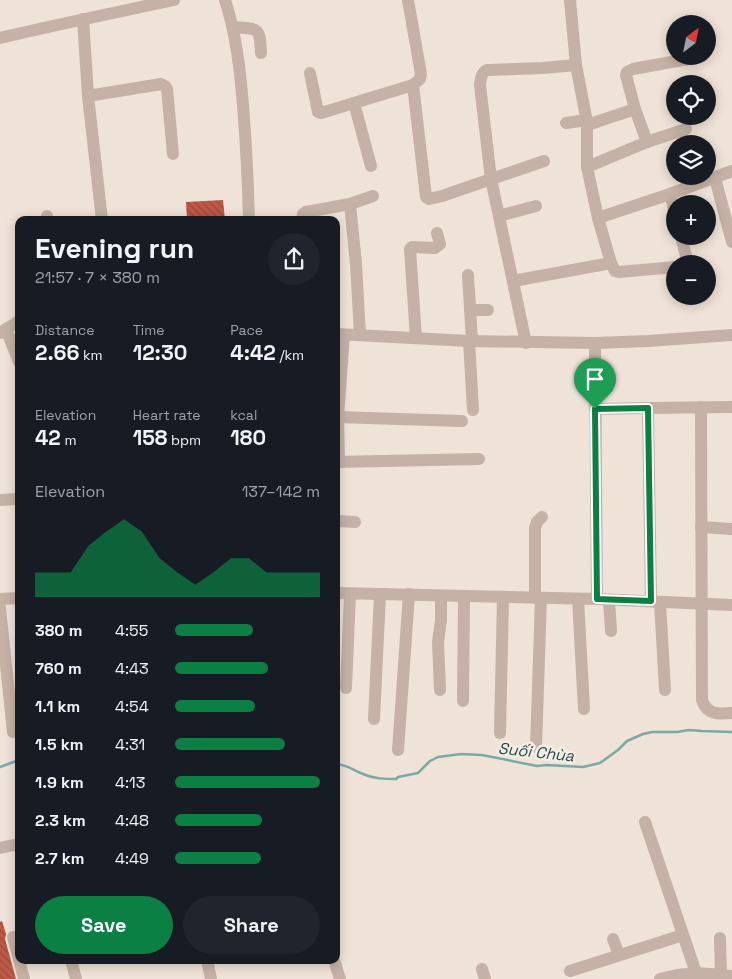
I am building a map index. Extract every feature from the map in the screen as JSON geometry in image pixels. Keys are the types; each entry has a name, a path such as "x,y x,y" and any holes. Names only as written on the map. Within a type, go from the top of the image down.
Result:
{"street":[{"path":"0,38 84,19 111,6 174,0"},
{"path":"224,0 233,27 240,66 249,216"},
{"path":"310,73 318,112 321,113 413,84 420,79 421,74 408,0"},
{"path":"570,0 576,65 587,122 587,167 598,218 611,264 615,271 620,272 666,268"},
{"path":"84,19 88,96 102,216"},
{"path":"233,27 253,28 256,30 260,35 261,53"},
{"path":"647,142 635,109 626,75 627,72 633,69 666,63"},
{"path":"526,343 491,179 480,85 483,72 487,70 576,65"},
{"path":"88,96 162,84 165,86 167,88 172,154"},
{"path":"413,84 426,197 429,199 544,161"},
{"path":"354,103 371,166"},
{"path":"566,123 587,122 635,109"},
{"path":"587,167 647,142 686,129"},
{"path":"716,177 732,171"},
{"path":"598,218 695,185"},
{"path":"716,185 732,242"},
{"path":"303,216 306,212 350,204 373,196"},
{"path":"350,204 360,335"},
{"path":"499,216 536,206"},
{"path":"416,338 410,249 412,247 435,248 440,244 438,233"},
{"path":"513,281 611,264"},
{"path":"468,275 473,410"},
{"path":"470,310 488,310"},
{"path":"15,324 3,331 15,354"},
{"path":"340,334 526,343 648,341 732,335"},
{"path":"595,343 595,409 603,600 611,631"},
{"path":"701,407 702,700 705,707 711,712 732,713"},
{"path":"595,409 732,407"},
{"path":"648,408 655,601 665,690"},
{"path":"340,417 462,420"},
{"path":"340,462 479,459"},
{"path":"0,500 15,499"},
{"path":"536,747 538,598 535,528 537,522 542,517"},
{"path":"340,521 355,522"},
{"path":"701,527 732,529"},
{"path":"340,593 655,601 732,605"},
{"path":"346,688 350,594"},
{"path":"374,719 380,594"},
{"path":"398,750 409,594"},
{"path":"440,690 438,642 441,620 441,596"},
{"path":"463,701 464,597"},
{"path":"0,599 15,598"},
{"path":"500,733 503,598"},
{"path":"578,599 584,709"},
{"path":"0,608 13,732"},
{"path":"645,822 696,973"},
{"path":"0,848 15,845"},
{"path":"570,971 683,935"},
{"path":"14,937 15,941"},
{"path":"660,979 677,974 696,973 726,976 720,938"},
{"path":"613,939 618,955"},
{"path":"20,964 24,979"},
{"path":"72,964 76,979"},
{"path":"208,964 211,979"},
{"path":"335,964 340,979"}],"building":[{"path":"223,200 225,216 187,216 186,202"},
{"path":"2,921 16,979 0,979 0,922"}],"waterway":[{"name":"Suối Chùa","path":"340,765 371,777 392,779 418,773 430,761 438,757 461,754 482,755 537,766 583,767 600,763 627,741 643,734 689,730 732,732"},
{"name":"Suối Chùa","path":"0,767 15,761"}],"route":[{"path":"648,408 651,601 597,599 595,409 648,408"}]}
